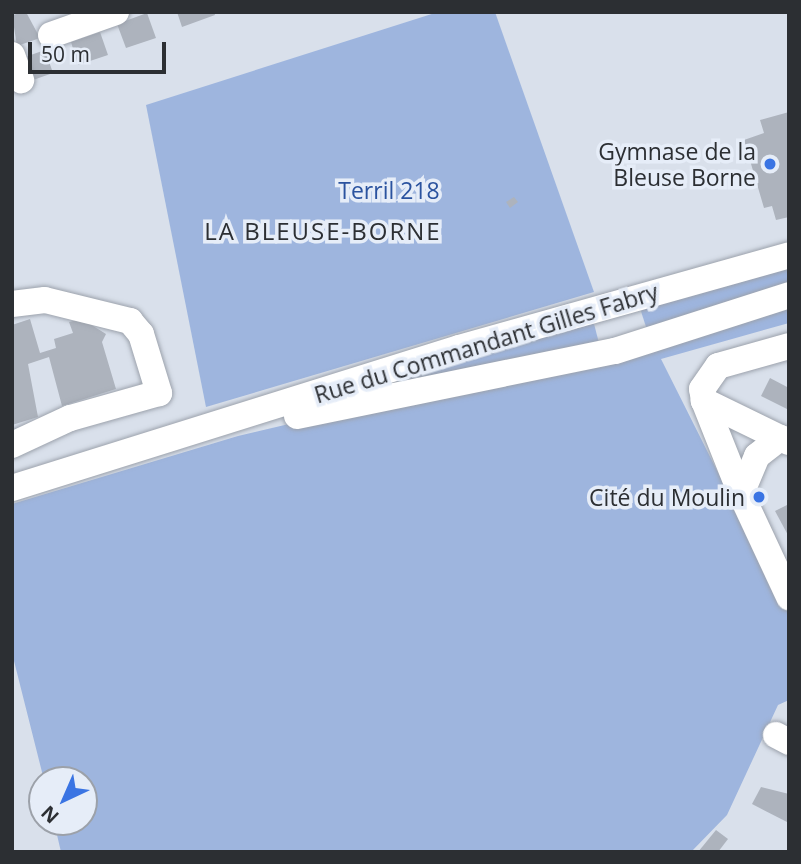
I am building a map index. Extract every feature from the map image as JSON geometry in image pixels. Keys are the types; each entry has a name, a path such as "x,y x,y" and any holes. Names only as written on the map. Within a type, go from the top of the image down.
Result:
{"street":[{"path":"51,35 116,12"},
{"path":"12,55 21,80"},
{"name":"Rue du Commandant Gilles Fabry","path":"12,488 185,438 472,344 789,255"},
{"name":"Rue du Commandant Gilles Fabry","path":"185,438 615,351 789,295"},
{"path":"12,304 45,300 130,321 141,334 159,393 70,418 12,445"},
{"path":"789,346 718,366 702,383 704,401 741,494 789,597"},
{"path":"704,401 784,440 750,464 741,494"}],"green space":[{"name":"Terril 218","path":"438,12 495,12 594,292 206,407 146,105"},
{"path":"789,262 789,288 648,333 638,302"},
{"path":"789,306 789,323 661,359 789,614 789,700 778,705 727,815 691,852 61,852 57,836 98,836 98,766 40,766 12,653 12,504 238,436"},
{"path":"592,316 600,347 367,392 364,383"}],"building":[{"path":"26,12 40,38 17,46 12,15"},
{"path":"177,12 214,12 215,15 182,27"},
{"path":"147,13 156,38 126,48 117,24"},
{"path":"100,32 108,55 78,65 71,42"},
{"path":"45,50 53,73 33,80 25,57"},
{"name":"Gymnase de la Bleuse Borne","path":"789,112 789,217 776,220 772,206 764,208 744,140 764,133 760,120"},
{"path":"514,197 518,202 510,208 506,202"},
{"path":"30,319 40,353 56,348 54,339 73,333 69,322 82,319 106,334 102,342 116,389 62,406 49,357 28,364 38,417 12,425 12,325"},
{"path":"770,378 789,388 789,410 761,396"},
{"path":"789,504 789,537 775,511"},
{"path":"761,787 789,794 789,823 752,804"},
{"path":"716,830 728,839 718,852 698,852"}],"place":[{"name":"Gymnase de la Bleuse Borne","path":"770,164"},
{"name":"Cité du Moulin","path":"759,497"}],"district":[{"name":"LA BLEUSE-BORNE","path":"323,231"}]}
